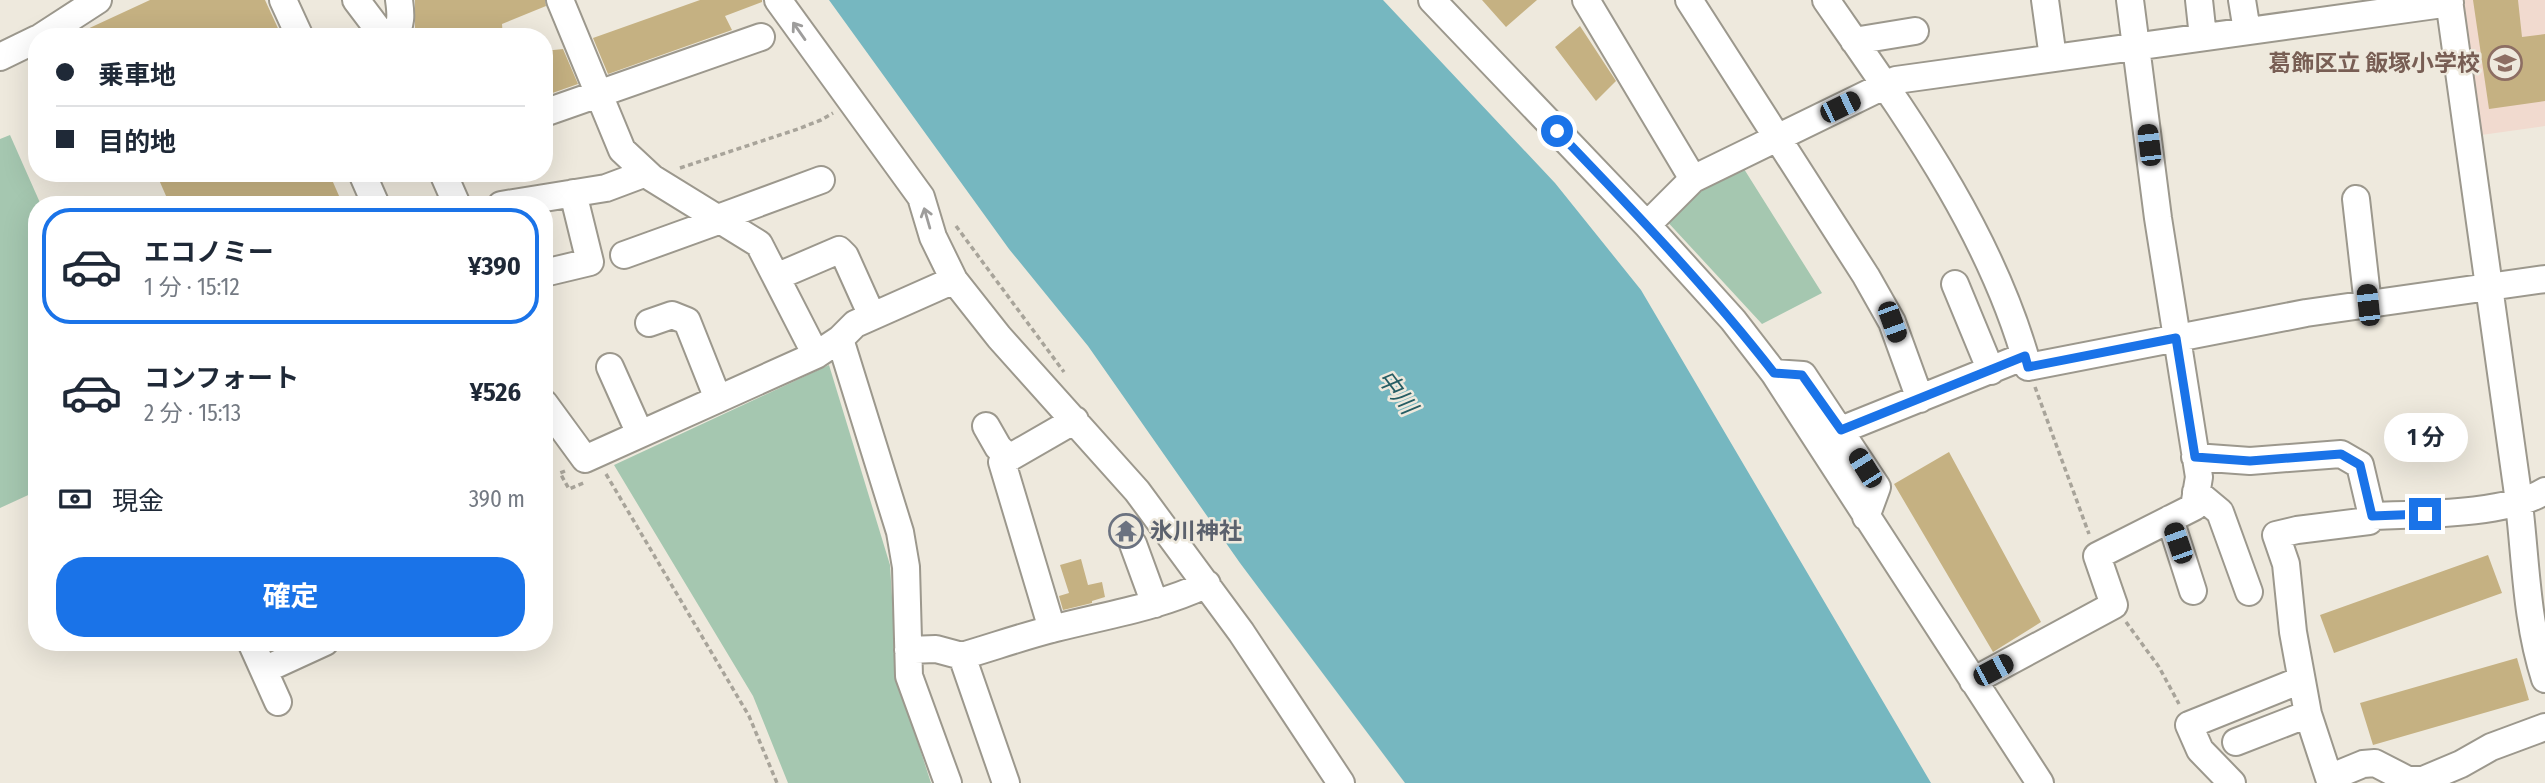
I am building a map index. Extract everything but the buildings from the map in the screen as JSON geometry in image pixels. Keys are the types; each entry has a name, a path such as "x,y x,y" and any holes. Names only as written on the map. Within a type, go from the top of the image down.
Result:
{"street":[{"path":"55,28 98,0"},
{"path":"283,0 296,28"},
{"path":"356,0 377,28"},
{"path":"398,28 401,15 399,0"},
{"path":"560,0 622,149 649,175 759,244 816,355"},
{"path":"778,0 921,197 933,237 954,280 999,337 1137,491 1207,583 1342,783"},
{"path":"1432,0 1647,225 1733,320 1774,373 2040,783"},
{"path":"1586,0 1693,179"},
{"path":"1689,0 1866,276 1892,322 1920,399"},
{"path":"1826,0 1885,85 1970,225 1994,272 2027,361"},
{"path":"2045,0 2053,58"},
{"path":"1973,681 2114,605 2097,555 2194,507 2199,477 2176,338 2130,0"},
{"path":"2199,0 2203,37"},
{"path":"2242,0 2247,31"},
{"path":"1647,225 1693,179 1896,80 2247,31 2306,11 2450,2 2519,502 2529,614 2545,679"},
{"path":"1854,41 1915,31"},
{"path":"553,110 761,37"},
{"path":"0,57 28,43"},
{"path":"553,196 606,188 649,175"},
{"path":"624,255 673,239 821,180"},
{"path":"553,271 590,261 573,193"},
{"path":"2356,199 2368,305"},
{"path":"776,278 839,250 845,256 872,316"},
{"path":"1841,430 1991,371 2027,361 2176,338 2306,313 2545,279"},
{"path":"553,415 585,459 816,355 841,339 855,324 954,280"},
{"path":"1955,284 1991,371"},
{"path":"649,323 672,315 687,321 718,399"},
{"path":"841,339 900,532 906,567 909,676 948,783"},
{"path":"610,367 640,434"},
{"path":"1774,373 1802,375 1841,430 1877,487 1866,517"},
{"path":"1052,629 1002,462 1075,420"},
{"path":"986,426 998,447 1009,458"},
{"path":"2195,457 2250,461 2341,454 2360,465 2372,516 2369,521 2276,535 2286,564 2308,714 2329,778 2363,764 2375,763 2408,780 2423,780 2461,764 2491,747 2545,727"},
{"path":"2372,516 2452,513 2519,502 2545,491"},
{"path":"2196,492 2220,512 2249,592"},
{"path":"2169,519 2193,591"},
{"path":"1133,544 1155,604"},
{"path":"908,650 936,649 962,656 1052,629 1155,604 1184,595 1207,583"},
{"path":"255,651 278,702"},
{"path":"264,670 305,651"},
{"path":"962,656 1006,783"},
{"path":"2232,783 2200,750 2189,725 2301,680"},
{"path":"2236,742 2308,714"}],"path":[{"path":"649,175 821,120"},
{"path":"2027,361 2049,429 2097,555"},
{"path":"585,459 577,466 560,473 569,489 607,474 749,716 777,783"},
{"path":"2114,605 2159,667 2189,725"}],"shaded area":[{"name":"葛飾区立 飯塚小学校","path":"2456,0 2545,0 2545,126 2474,136"}],"green space":[{"path":"10,135 28,176 28,182 31,182 37,196 28,196 28,495 0,508 0,139"},
{"path":"1739,161 1822,293 1762,324 1663,217"},
{"path":"829,365 890,565 897,678 931,783 788,783 753,696 614,465"}],"water":[{"name":"中川","path":"829,0 1383,0 1555,183 1641,290 1931,783 1405,783 1240,563 1088,346 1009,249"}],"place":[{"name":"葛飾区立 飯塚小学校","path":"2505,63"},
{"name":"氷川神社","path":"1126,531"}],"route":[{"path":"1557,131 1733,320 1774,373 1802,375 1841,430 2025,356 2028,367 2176,338 2195,457 2250,461 2341,454 2360,465 2372,516 2425,514"}]}
